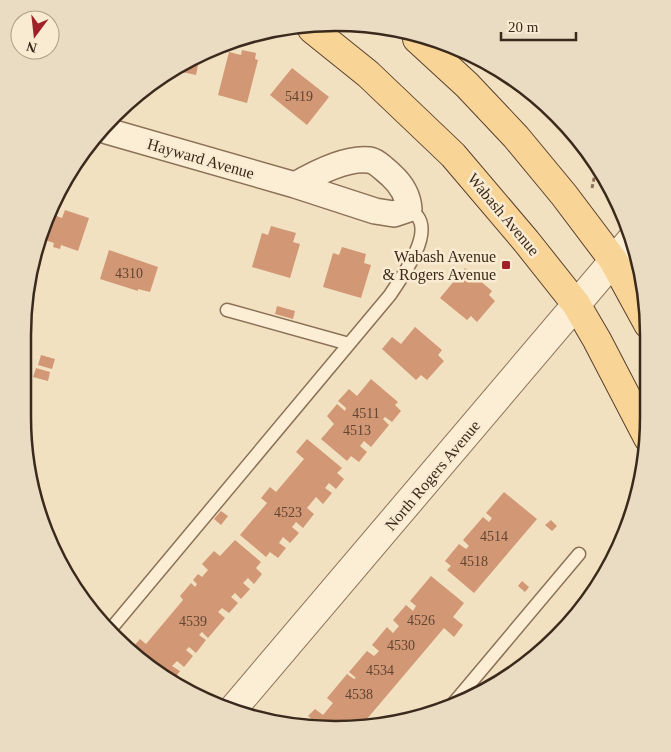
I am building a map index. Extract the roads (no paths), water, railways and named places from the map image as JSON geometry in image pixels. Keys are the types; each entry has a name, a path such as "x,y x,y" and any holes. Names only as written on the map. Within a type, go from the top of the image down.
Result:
{"main road":[{"name":"Wabash Avenue","path":"316,32 368,74 453,154 520,234 576,304 640,422"},
{"path":"423,44 467,85 516,137 564,195 622,250 636,290"}],"street":[{"name":"Hayward Avenue","path":"110,131 295,185 375,211 394,214 409,209"},
{"path":"295,185 323,170 356,160 371,160 398,181 408,198 409,209"},
{"name":"North Rogers Avenue","path":"237,705 622,250"}],"lane":[{"path":"114,625 390,295 414,257 420,240 421,226 418,217 409,209"},
{"path":"227,310 349,344"},
{"path":"462,693 579,554"}],"place":[{"name":"Wabash Avenue & Rogers Avenue","path":"506,265"}]}
